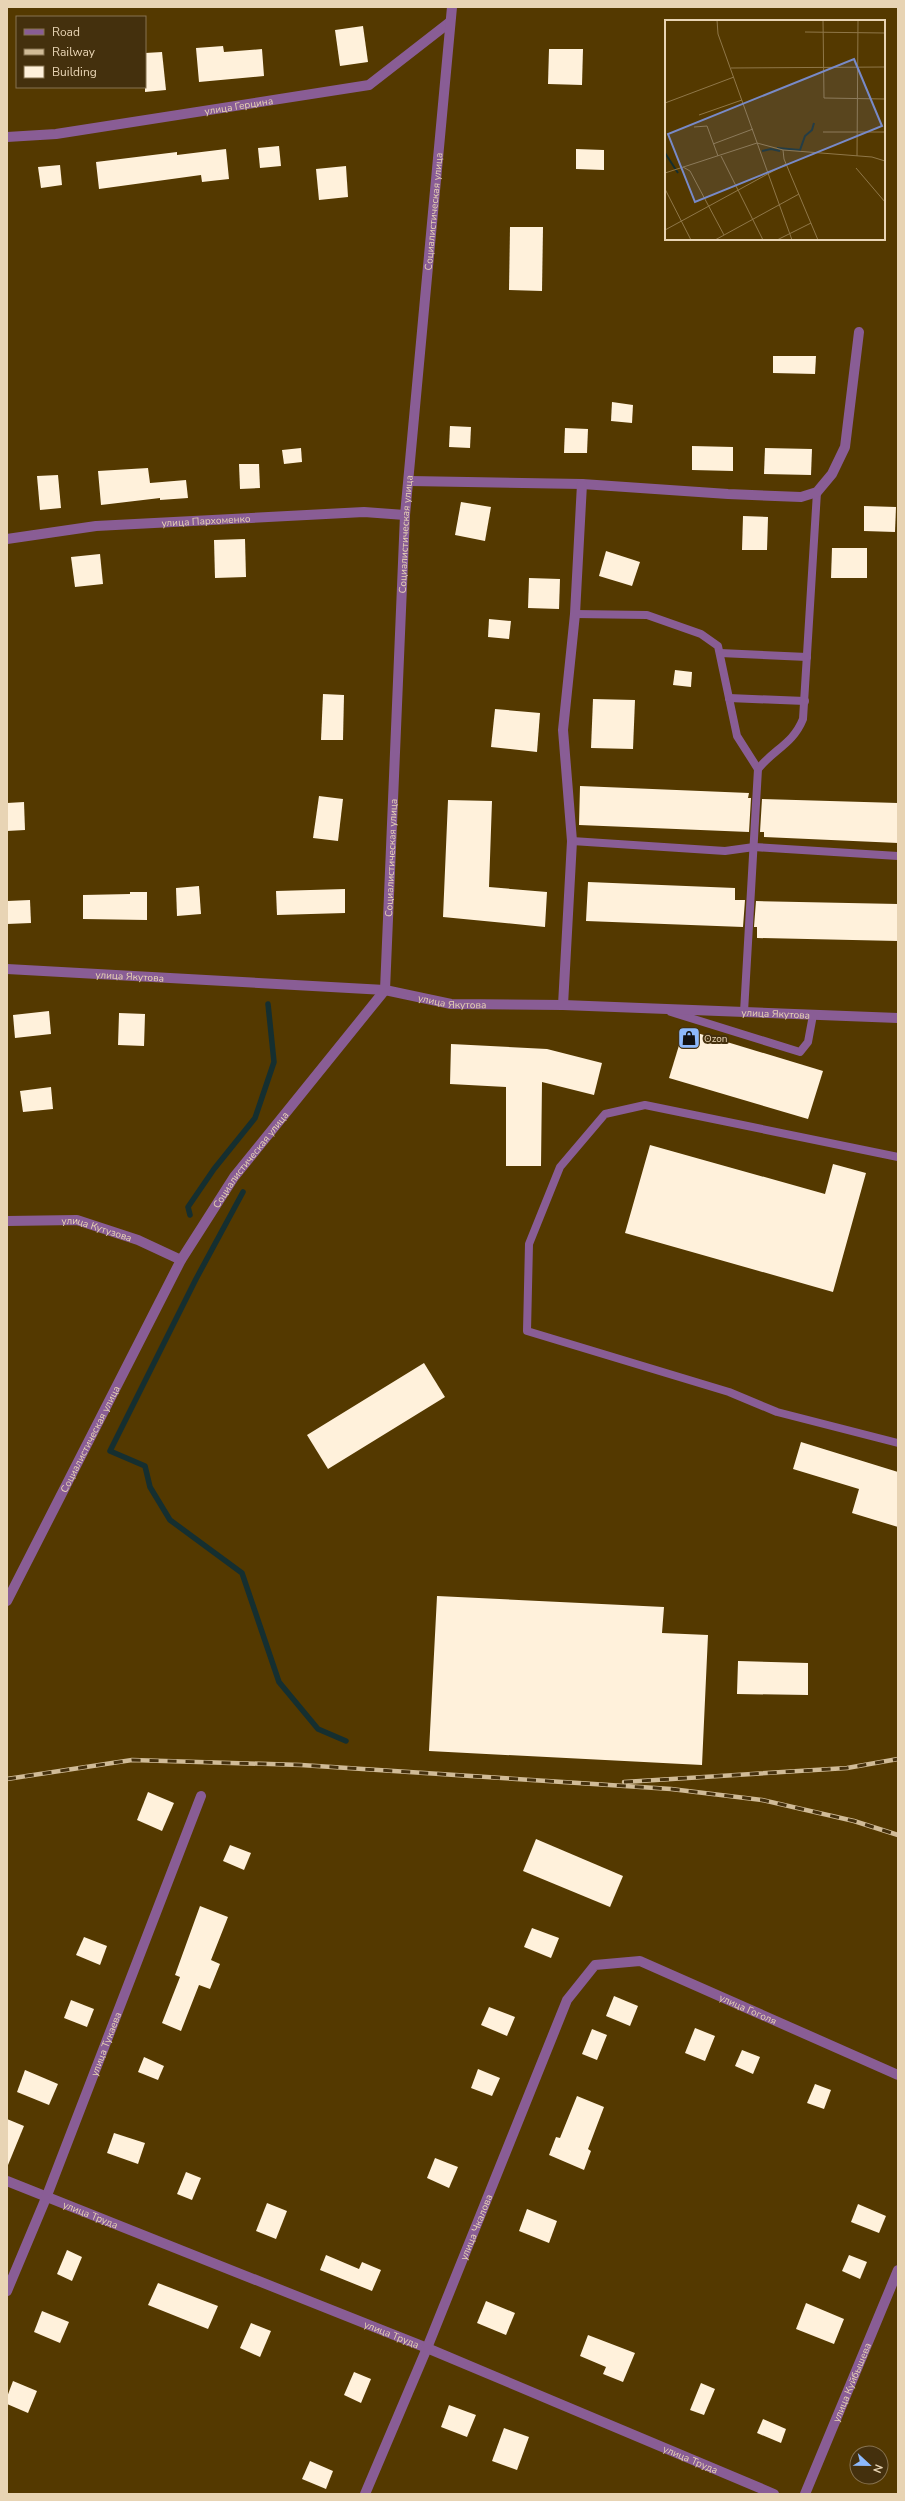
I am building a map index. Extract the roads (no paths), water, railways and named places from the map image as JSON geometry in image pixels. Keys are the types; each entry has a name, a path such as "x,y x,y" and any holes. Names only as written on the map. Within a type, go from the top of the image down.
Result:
{"street":[{"name":"Социалистическая улица","path":"7,1601 181,1260 234,1177 385,990 405,515 410,481 416,387 452,7"},
{"name":"улица Герцина","path":"7,137 56,134 369,84 450,22"},
{"path":"410,481 582,484 728,494 801,497 817,492 832,474 845,447 859,332"},
{"path":"563,1005 572,841 563,730 575,614 582,484"},
{"name":"улица Пархоменко","path":"7,539 96,526 364,512 405,515"},
{"name":"улица Якутова","path":"7,969 385,990 451,1004 563,1005 898,1018"},
{"name":"улица Кутузова","path":"7,1219 77,1220 138,1240 181,1260"},
{"name":"улица Тукаева","path":"7,2291 46,2198 201,1796"},
{"name":"улица Гоголя","path":"595,1965 640,1961 898,2075"},
{"name":"улица Чкалова","path":"365,2494 427,2348 567,2000 595,1965"},
{"name":"улица Труда","path":"7,2181 46,2198 427,2348 774,2494"},
{"name":"улица Куйбышева","path":"805,2494 898,2270"}],"lane":[{"path":"758,769 770,755 785,746 799,731 804,719 817,492"},
{"path":"575,614 647,615 701,634 718,646 737,736 758,769 744,1012"},
{"path":"720,653 807,657"},
{"path":"729,698 805,701"},
{"path":"572,841 725,851 754,847 898,856"},
{"path":"664,1009 800,1052 808,1042 813,1015"},
{"path":"898,1157 645,1105 605,1114 560,1167 529,1244 528,1331 729,1392 777,1412 898,1443"}],"waterway":[{"path":"190,1215 188,1207 214,1169 255,1118 274,1062 268,1004"},
{"path":"243,1192 196,1279 110,1451 145,1466 150,1487 170,1520 242,1573 279,1682 318,1729 346,1741"}],"railway":[{"path":"624,1782 847,1768 898,1759"},
{"path":"7,1779 132,1760 301,1765 671,1789 762,1800 854,1821 898,1835"}],"place":[{"name":"Ozon","path":"689,1038"}]}
